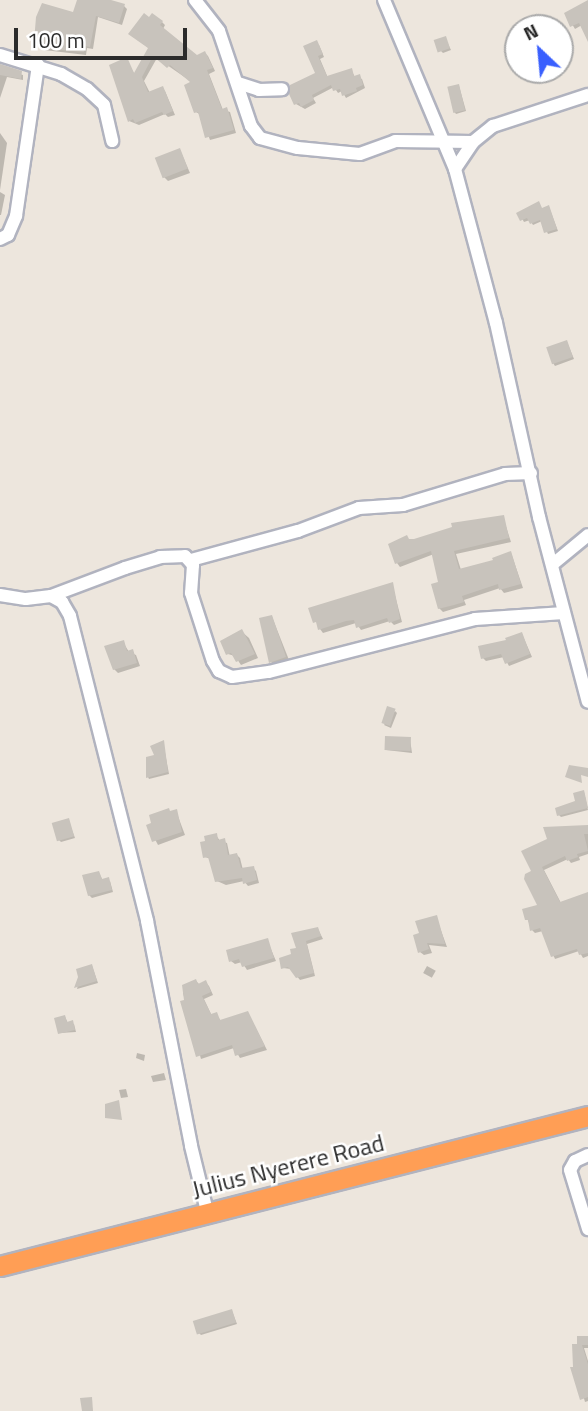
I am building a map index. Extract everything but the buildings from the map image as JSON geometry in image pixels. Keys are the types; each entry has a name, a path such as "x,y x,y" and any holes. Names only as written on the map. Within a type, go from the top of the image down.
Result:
{"highway":[{"name":"Julius Nyerere Road","path":"0,1266 207,1211 588,1116"}],"street":[{"path":"195,0 219,31 254,132 260,138 279,144 360,154 395,141 472,142"},
{"path":"384,0 455,169 496,323 539,517 588,702"},
{"path":"0,55 61,74 97,97 104,105 112,141"},
{"path":"0,239 8,236 16,216 37,65"},
{"path":"238,83 259,90 282,89"},
{"path":"455,169 472,142 493,126 588,95"},
{"path":"0,595 26,599 51,596 160,557 185,556 191,560 298,530 359,508 403,505 505,474 531,473"},
{"path":"553,564 588,535"},
{"path":"191,560 191,593 213,661 219,671 232,677 270,672 475,620 564,613"},
{"path":"71,616 78,586"},
{"path":"51,596 62,602 71,616 148,921 191,1146 207,1211"},
{"path":"588,1155 575,1161 570,1170 588,1229"}]}
